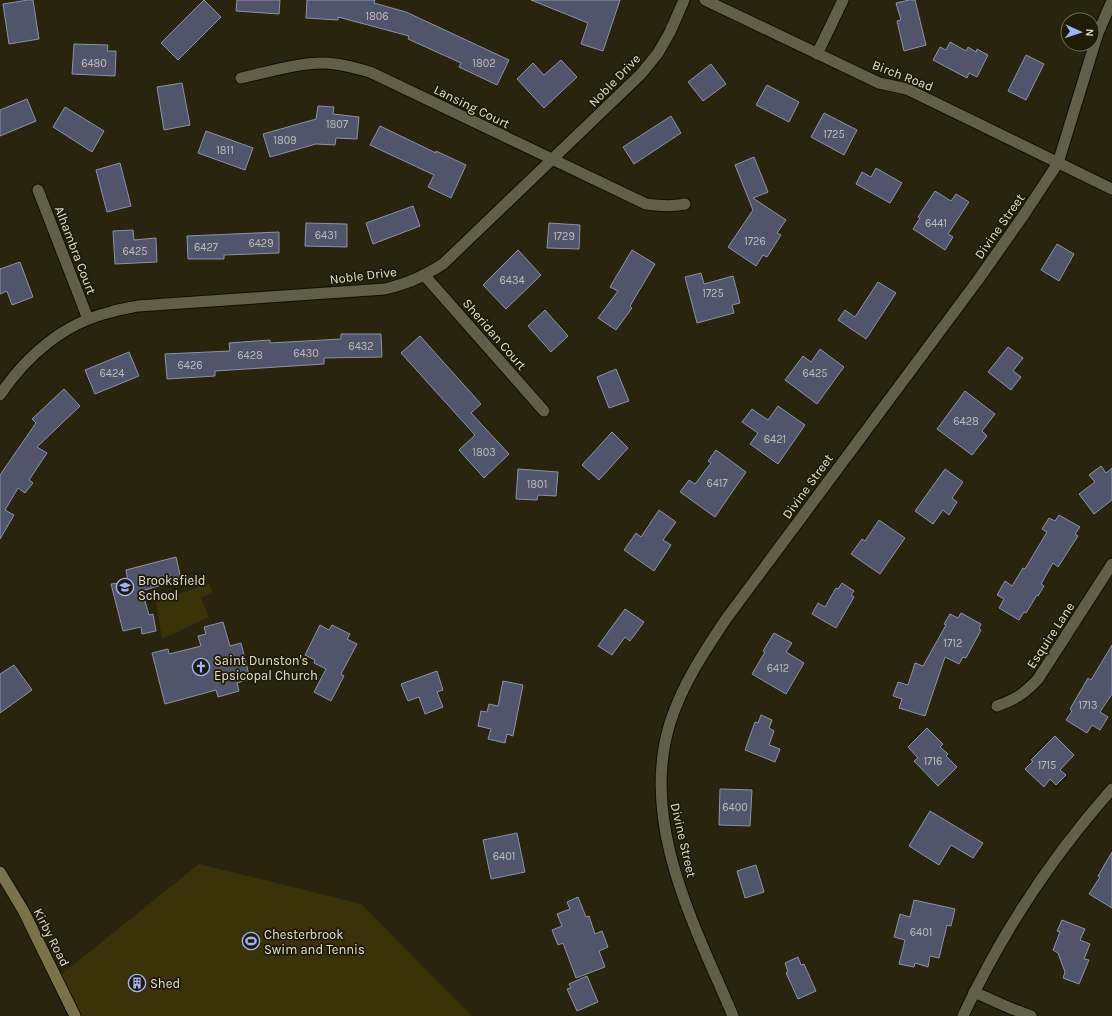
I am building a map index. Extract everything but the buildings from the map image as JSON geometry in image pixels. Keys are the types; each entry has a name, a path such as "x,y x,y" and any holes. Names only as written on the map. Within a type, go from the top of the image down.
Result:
{"main road":[{"name":"Kirby Road","path":"0,872 23,910 75,1016"}],"street":[{"name":"Noble Drive","path":"0,395 17,372 37,352 55,338 88,319 110,312 138,306 385,289 408,283 425,276 443,264 642,74 658,53 670,32 684,0"},
{"name":"Birch Road","path":"705,0 879,83 907,89 1112,189"},
{"path":"817,54 843,0"},
{"name":"Divine Street","path":"733,1016 690,914 675,871 664,826 660,798 661,773 662,758 670,723 682,693 697,663 726,619 978,280 1058,163 1098,33 1112,1"},
{"name":"Lansing Court","path":"241,78 301,64 325,63 347,66 370,72 646,204 661,207 685,204"},
{"name":"Alhambra Court","path":"38,190 88,319"},
{"name":"Sheridan Court","path":"425,276 544,411"},
{"name":"Esquire Lane","path":"997,706 1013,700 1027,691 1038,679 1112,564"},
{"path":"963,1016 1002,939 1031,892 1082,823 1112,789"},
{"path":"974,992 1031,1016"}],"shaded area":[{"path":"209,583 213,593 201,598 209,617 162,639 156,602"},
{"name":"Chesterbrook Swim and Tennis","path":"199,864 361,904 472,1016 80,1016 57,978"}],"place":[{"name":"Brooksfield School","path":"125,587"},
{"name":"Saint Dunston's Epsicopal Church","path":"201,667"},
{"name":"Chesterbrook Swim and Tennis","path":"251,941"},
{"name":"Shed","path":"137,983"}]}
